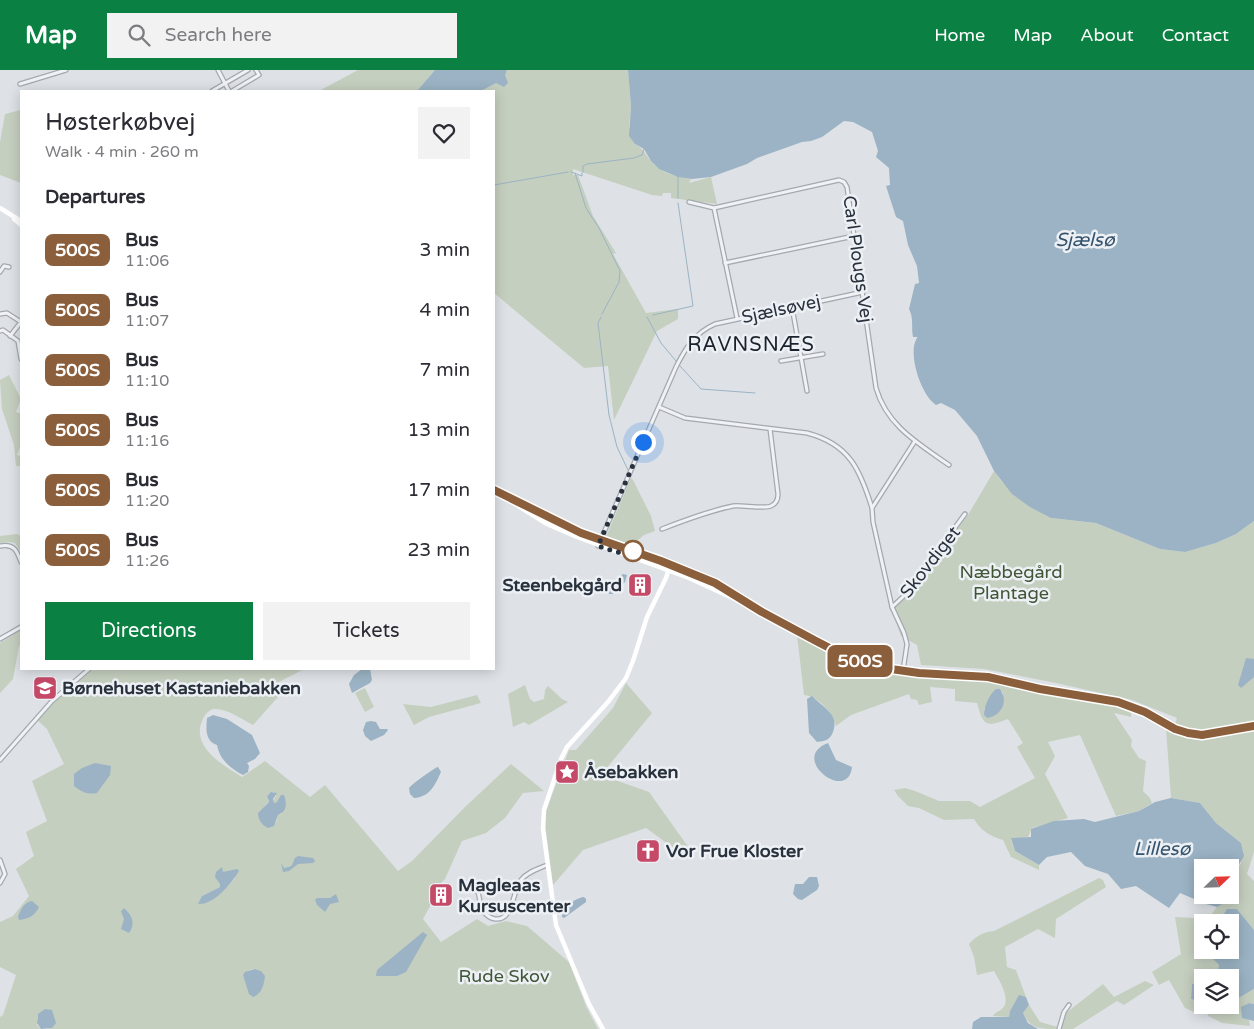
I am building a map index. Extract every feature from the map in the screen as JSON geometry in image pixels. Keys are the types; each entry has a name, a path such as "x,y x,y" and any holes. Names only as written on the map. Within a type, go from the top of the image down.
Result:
{"main road":[{"path":"0,208 20,220"},
{"path":"7,213 20,225"},
{"path":"495,491 561,524 669,567 715,583 762,612 845,656 884,668 988,677 1040,689 1118,702 1145,712 1175,729 1188,733 1202,735 1254,726"},
{"path":"495,492 547,524 598,546 669,567"},
{"path":"603,1029 589,1004 556,926 547,865 543,816 561,759 570,744 608,702 626,678 647,617 669,567"}],"street":[{"path":"20,84 66,70"},
{"path":"218,70 230,90"},
{"path":"214,90 248,70"},
{"path":"233,90 258,75 256,70"},
{"name":"Carl Plougs Vej","path":"689,202 714,208 842,180 847,187 879,399 889,417 915,441 949,465"},
{"path":"714,208 737,318"},
{"path":"725,263 854,236"},
{"path":"0,272 4,266 9,267"},
{"name":"Sjælsøvej","path":"598,546 676,366 694,338 704,329 715,324 862,292"},
{"path":"792,307 807,391"},
{"path":"0,314 7,313 20,321"},
{"path":"10,336 20,323"},
{"path":"0,331 3,330 18,342 20,353"},
{"path":"781,361 823,354"},
{"path":"658,407 685,418 819,436 847,454 860,475 872,508 873,522 892,607 907,644 904,671"},
{"path":"662,528 733,506 750,505 767,508 775,503 778,500 778,494 770,428"},
{"path":"872,508 915,441"},
{"name":"Skovdiget","path":"892,607 905,595 965,514"},
{"path":"0,546 7,544 13,546 20,559"},
{"path":"0,639 20,628"},
{"path":"0,760 52,701 88,670"},
{"path":"0,860 5,874 0,883"},
{"path":"472,882 479,894 481,909 491,918 501,919 507,915 516,887 521,880 528,873 547,865"},
{"path":"1059,1029 1064,1012 1069,1005"}],"green space":[{"path":"358,70 435,70 418,90 321,90"},
{"path":"507,70 628,70 631,106 629,127 635,144 643,150 659,169 675,176 691,179 689,183 711,177 717,204 671,198 671,193 663,193 662,196 652,195 573,169 573,175 578,175 593,216 616,253 613,254 646,313 678,309 678,319 657,331 614,420 608,366 584,368 495,294 495,90 483,90 500,80"},
{"path":"20,110 20,183 0,175 0,142 5,114"},
{"path":"9,375 20,397 16,412 20,414 20,447 17,455 20,456 20,466 16,466 14,445 2,409 0,380"},
{"name":"Næbbegård Plantage","path":"994,471 1002,482 1051,518 1096,523 1160,549 1185,552 1216,543 1236,534 1254,521 1254,724 1203,733 1174,727 1177,718 1132,700 984,669 921,665 917,645 901,636 891,608 906,597 968,515"},
{"path":"631,478 651,516 655,531 644,535 632,545 606,537"},
{"path":"17,534 20,536 20,551 15,543 0,543 0,536"},
{"path":"20,631 20,646 13,679 0,693 0,643"},
{"path":"797,635 848,661 874,669 910,676 993,682 1131,709 1131,717 1114,713 1132,740 1131,746 1139,758 1146,761 1143,791 1152,803 1139,811 1116,816 1080,735 1048,742 1055,756 1045,774 1068,818 1032,828 1028,837 1011,839 1015,851 1039,865 1039,870 1011,857 1003,840 986,832 974,819 944,820 919,808 908,806 894,790 905,788 939,801 970,801 980,807 1035,778 1017,747 1023,743 1008,719 990,724 986,723 981,716 977,703 955,701 955,689 930,687 932,702 919,705 917,700 911,699 909,694 851,715 836,726 820,702 804,695","holes":["1000,689 1003,693 1003,705 987,718 984,715 984,709"]},
{"name":"Rude Skov","path":"92,670 302,670 277,683 275,689 278,697 253,725 224,710 214,709 208,712 203,719 200,729 204,746 218,761 242,777 265,761 310,797 325,785 398,871 412,861 511,764 544,791 523,793 505,818 486,833 462,841 445,879 432,892 434,899 423,919 441,942 477,919 488,926 506,921 527,926 569,962 586,1006 598,1029 47,1029 52,1028 37,1016 37,1025 41,1029 0,1029 0,1017 3,1015 16,975 0,967 0,922 13,916 29,896 16,869 34,856 26,832 47,821 32,781 64,764 47,729 37,720 57,699","holes":["274,792 276,795 273,802 277,802 282,814 278,815 276,823 264,807 269,801 267,796","223,872 235,878 210,901 202,896 220,887","255,969 261,971 262,989 251,996 243,975"]},
{"path":"626,683 652,713 601,775 649,792 694,855 686,857 646,828 583,850 553,885 544,816 569,750 576,750 613,708"},
{"path":"525,685 530,699 534,702 544,699 545,690 548,686 568,702 529,725 524,722 513,727 508,694"},
{"path":"365,688 374,707 365,712 355,693"},
{"path":"477,695 481,703 429,717 414,725 403,704 431,707"},
{"path":"1166,728 1185,736 1201,737 1254,728 1254,852 1247,874 1254,881 1254,930 1237,909 1230,914 1212,914 1222,904 1239,904 1241,843 1216,823 1200,803 1171,798"},
{"path":"1099,878 1103,880 1106,887 1056,919 1055,938 1038,929 1005,947 1007,967 1016,970 1026,997 1019,996 1010,1011 1009,1017 993,1016 1005,1005 1004,990 994,971 977,975 974,957 969,944 980,935 994,931"},
{"path":"1175,917 1194,918 1194,959 1213,959 1219,965 1218,969 1194,969 1194,984 1192,984 1191,999 1194,1000 1194,1012 1185,1008 1169,980 1159,985 1152,972 1181,954"},
{"path":"1145,981 1154,985 1124,1005 1117,1001 1073,1029 1061,1029 1066,1013 1103,984 1114,997"},
{"path":"1254,989 1254,1004 1249,1003 1242,1007 1242,1018 1249,1019 1250,1026 1222,1023 1208,1016 1208,1014 1239,1014 1239,998"},
{"path":"1029,1005 1040,1022 1058,1027 1058,1029 1036,1027 1029,1022 1023,1013"}],"water":[{"path":"435,70 507,70 505,75 508,83 504,87 496,83 483,90 418,90"},
{"name":"Sjælsø","path":"628,70 1254,70 1254,521 1236,534 1216,543 1185,552 1160,549 1096,523 1051,518 1030,507 1012,494 994,471 977,436 955,410 941,403 936,405 930,400 921,383 917,373 914,353 917,337 913,337 909,309 915,284 919,283 917,266 908,245 903,221 896,217 886,186 890,185 889,168 876,157 878,151 872,132 853,122 844,121 822,137 757,158 747,164 711,177 692,179 678,177 659,169 651,161 644,149 635,144 629,136 631,106"},
{"path":"623,574 627,575 625,582 613,594 609,594 607,588"},
{"path":"1246,658 1254,659 1254,677 1241,688 1238,685"},
{"path":"361,670 370,670 372,680 352,693 349,684 354,675"},
{"path":"996,689 1000,689 1003,694 1004,703 1000,711 987,718 984,715 986,704"},
{"path":"812,696 829,711 835,726 829,738 817,742 809,733 807,699"},
{"path":"213,715 227,719 252,735 260,753 255,759 247,763 249,766 248,772 243,775 226,763 220,755 217,745 208,738 207,718"},
{"path":"366,722 376,722 380,729 388,730 384,735 371,741 365,736 363,730"},
{"path":"828,743 836,760 852,767 848,777 841,781 832,780 817,767 814,758 817,750"},
{"path":"95,763 111,766 110,775 97,793 90,794 74,786 74,774 82,768"},
{"path":"438,767 441,772 431,790 420,797 414,798 410,794 409,788"},
{"path":"271,792 277,793 273,799 274,803 277,802 281,795 284,795 286,804 283,812 278,815 274,826 268,828 261,822 258,813 268,803 267,796"},
{"name":"Lillesø","path":"1171,798 1200,803 1216,823 1241,843 1244,856 1239,864 1239,859 1194,859 1194,899 1180,893 1169,908 1136,886 1121,889 1108,874 1085,866 1071,852 1047,857 1039,865 1015,851 1011,838 1031,837 1031,829 1054,821 1084,819 1095,822 1139,811 1155,802"},
{"path":"298,856 313,858 315,861 313,863 298,864 289,871 283,872 281,863 284,868 289,867"},
{"path":"222,867 223,872 237,869 239,871 227,887 216,897 210,901 198,904 202,896 220,887 215,877 216,872"},
{"path":"809,877 817,877 819,886 817,890 802,900 798,899 793,894 795,884 803,884"},
{"path":"336,894 339,902 330,904 325,912 317,905 315,900 317,898 330,898"},
{"path":"584,897 586,902 564,918 562,917 564,910 570,904"},
{"path":"32,901 39,907 35,913 19,920 18,917 23,907"},
{"name":"Lillesø","path":"1206,904 1222,904 1217,907"},
{"path":"124,908 133,923 129,933 121,929 124,919 121,911"},
{"path":"1227,909 1237,909 1254,930 1254,989 1239,998 1239,969 1218,969 1219,965 1213,959 1239,959 1239,914 1224,914"},
{"path":"423,932 427,935 406,972 397,976 376,976 377,970"},
{"path":"255,969 261,971 265,976 260,991 253,997 249,994 243,975 245,972"},
{"path":"1192,984 1194,984 1194,1000 1191,999"},
{"path":"1019,995 1026,997 1029,1005 1023,1013 1028,1023 1038,1029 972,1029 973,1022 981,1017 1009,1017 1010,1011"},
{"path":"1249,1003 1254,1004 1254,1021 1242,1018 1241,1007"},
{"path":"45,1009 52,1010 56,1023 52,1028 41,1029 37,1023 38,1014"}],"waterway":[{"path":"583,172 583,166 587,164 634,158 642,155 644,149"},
{"path":"495,185 568,172"},
{"path":"571,172 582,176 582,173"},
{"path":"575,173 586,208 599,228 620,271 619,282 602,314"},
{"path":"678,177 678,198"},
{"path":"653,315 693,306 678,203"},
{"path":"601,317 598,323 609,415 617,447 628,470"},
{"path":"647,317 661,343 676,361"},
{"path":"680,366 701,389 755,393"}],"bus line":[{"name":"500S","path":"495,491 581,533 661,561 715,583 762,612 816,641 845,656 865,663 919,673 988,677 1040,689 1118,702 1132,706 1175,729 1188,733 1202,735 1219,734 1254,726"}],"place":[{"name":"Steenbekgård","path":"640,585"},
{"name":"Børnehuset Kastaniebakken","path":"45,688"},
{"name":"Åsebakken","path":"567,772"},
{"name":"Vor Frue Kloster","path":"648,851"},
{"name":"Magleaas Kursuscenter","path":"441,895"}],"district":[{"name":"RAVNSNÆS","path":"751,345"}],"route":[{"path":"633,551 630,556 598,546 643,442"}]}
